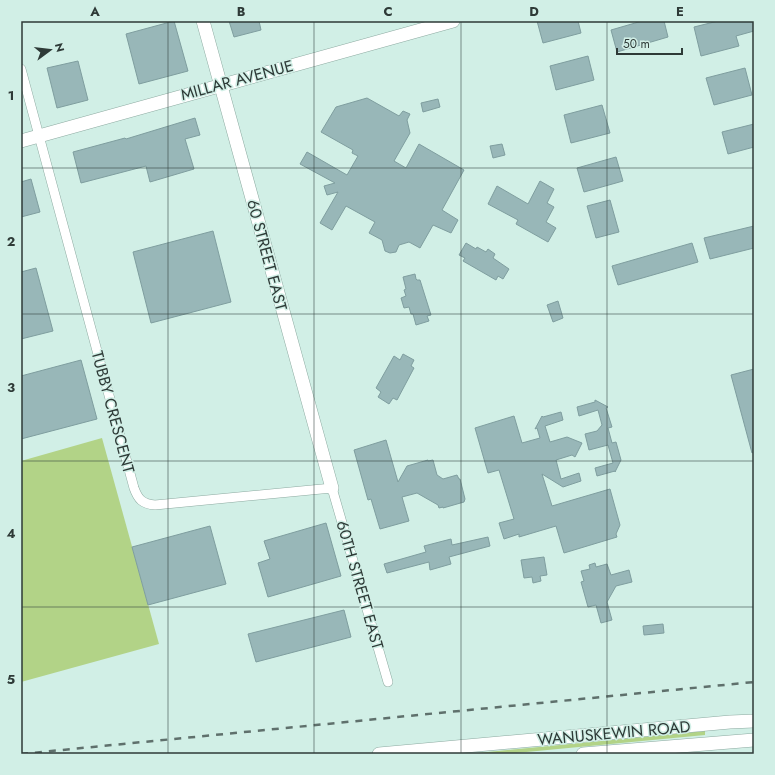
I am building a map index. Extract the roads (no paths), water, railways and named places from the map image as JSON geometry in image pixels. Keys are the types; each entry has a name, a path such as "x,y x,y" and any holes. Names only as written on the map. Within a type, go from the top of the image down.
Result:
{"street":[{"name":"60 STREET EAST","path":"203,21 332,488"},
{"name":"MILLAR AVENUE","path":"21,141 453,21"},
{"path":"21,69 39,136"},
{"name":"TUBBY CRESCENT","path":"39,136 134,488 141,502 147,505 155,505 332,488"},
{"name":"60TH STREET EAST","path":"332,488 388,682"},
{"name":"WANUSKEWIN ROAD","path":"379,754 754,721"},
{"name":"WANUSKEWIN ROAD","path":"583,754 754,740"}],"railway":[{"path":"21,754 754,682"}]}
